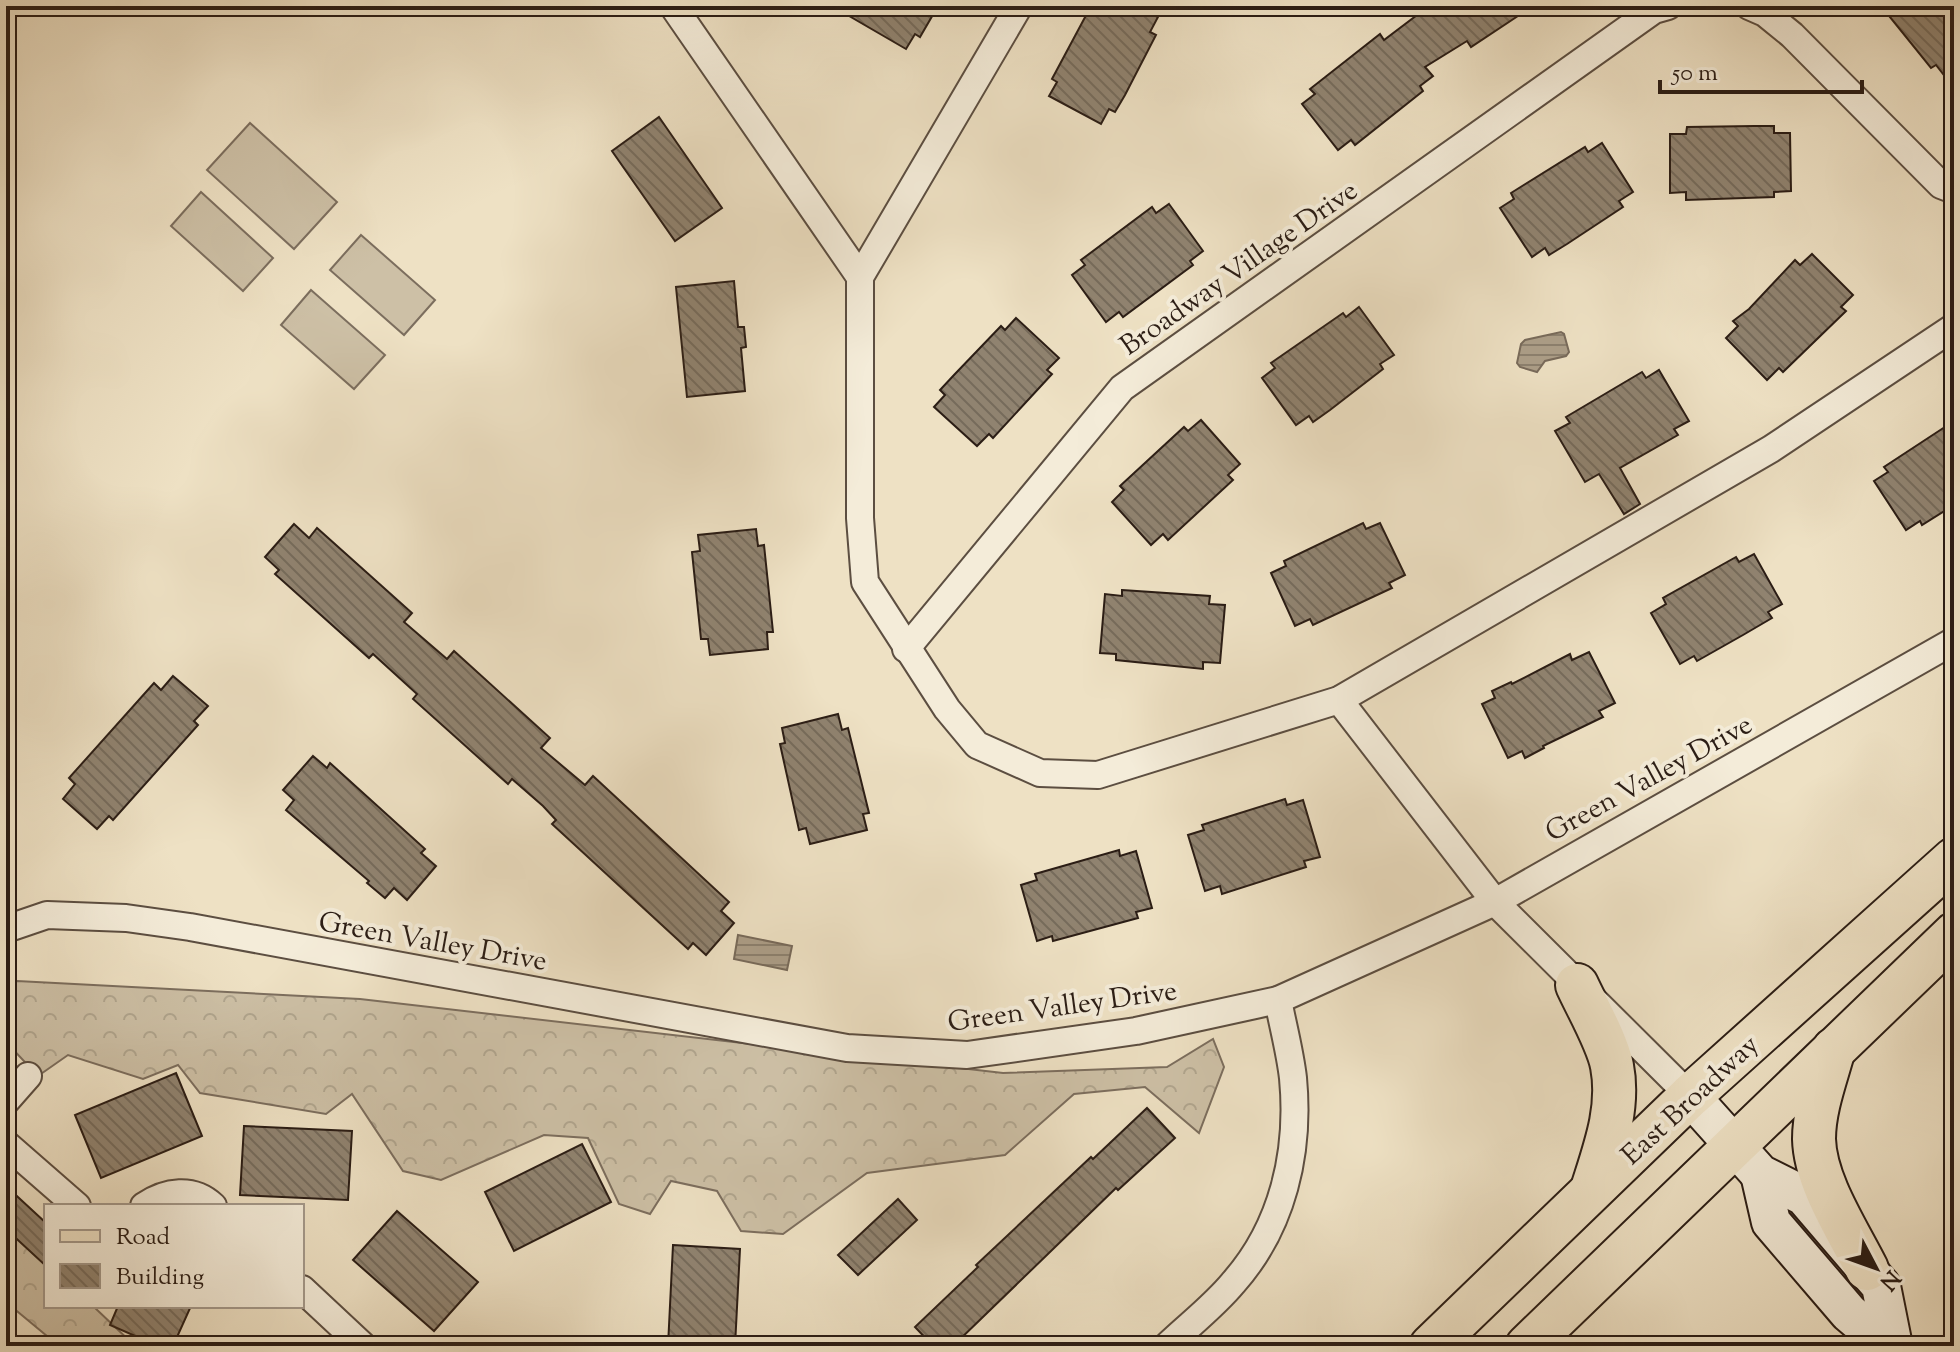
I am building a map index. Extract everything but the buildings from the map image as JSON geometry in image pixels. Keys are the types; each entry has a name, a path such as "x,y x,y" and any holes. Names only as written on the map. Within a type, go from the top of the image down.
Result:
{"main road":[{"name":"East Broadway","path":"1431,1346 1690,1096 1954,859"},
{"path":"1527,1346 1746,1159 1835,1048 1954,934"},
{"path":"1577,985 1612,1063 1616,1099 1592,1189"},
{"path":"1835,1048 1814,1139 1820,1174 1867,1269"}],"street":[{"path":"673,6 860,277"},
{"path":"1019,6 860,277 860,518 865,582 947,709 977,745 1040,773 1098,775 1339,700 1771,449 1954,327"},
{"name":"Broadway Village Drive","path":"906,649 1122,388 1641,19 1654,10 1668,6"},
{"path":"1749,6 1765,13 1792,35 1941,185 1954,190"},
{"name":"Green Valley Drive","path":"6,929 47,915 126,918 847,1048 907,1054 967,1055 1136,1031 1278,1000 1495,902 1954,641"},
{"path":"1339,700 1495,902 1690,1096 1746,1159 1804,1196 1867,1269 1881,1286 1891,1346"},
{"path":"1167,1346 1234,1283 1270,1231 1286,1184 1294,1135 1293,1078 1278,1000"},
{"path":"6,1101 28,1076"},
{"path":"6,1144 75,1204"},
{"path":"1746,1159 1771,1222 1849,1313 1891,1346"},
{"path":"148,1204 170,1193 192,1193 210,1204"},
{"path":"304,1291 363,1346"}],"green space":[{"path":"250,123 337,202 294,249 207,170"},
{"path":"201,192 273,258 243,291 171,226"},
{"path":"361,235 435,300 404,335 330,270"},
{"path":"311,290 385,355 354,389 281,325"},
{"path":"17,981 360,999 1003,1073 1167,1067 1213,1039 1224,1067 1199,1133 1145,1087 1074,1094 1005,1155 867,1173 783,1234 741,1231 717,1191 671,1181 650,1214 619,1204 588,1138 544,1135 441,1180 403,1171 352,1094 326,1114 200,1093 178,1065 143,1079 68,1055 38,1076 6,1042 6,987"},
{"path":"6,1225 44,1260 44,1308 95,1308 135,1346 59,1346 6,1302"}],"shaded area":[{"path":"1561,332 1569,352 1566,356 1545,361 1537,372 1520,367 1517,363 1521,344 1525,340"},
{"path":"738,935 792,946 787,970 734,959"}]}
